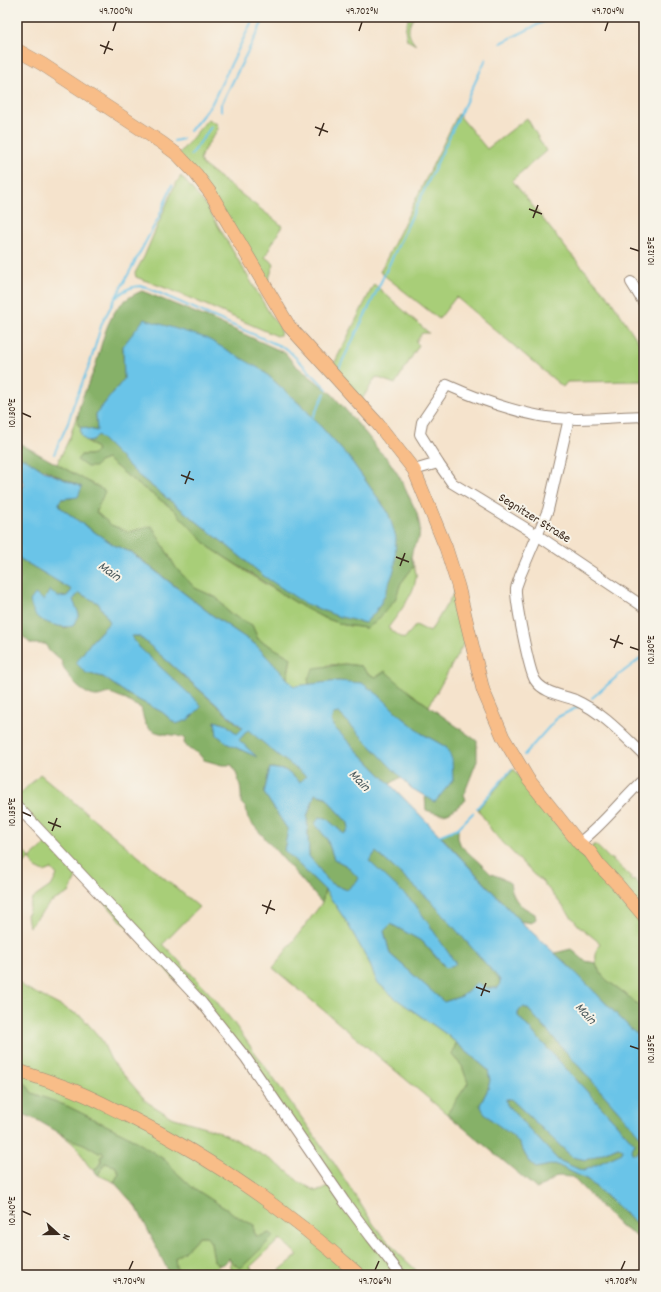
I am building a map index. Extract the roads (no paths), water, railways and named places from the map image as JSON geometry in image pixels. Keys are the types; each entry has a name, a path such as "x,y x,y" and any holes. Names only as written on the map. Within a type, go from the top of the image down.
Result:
{"main road":[{"path":"17,50 42,64 162,143 178,155 196,174 211,194 289,326 377,423 414,470 450,561 458,586 483,690 503,737 528,779 590,852 599,865 644,916"},
{"path":"17,1070 81,1093 184,1146 224,1171 282,1211 359,1275"}],"street":[{"path":"631,282 644,303"},
{"name":"Segnitzer Straße","path":"569,418 541,416 513,410 458,390 447,384 422,422 420,434 452,483 537,535 644,607"},
{"path":"644,416 569,418 548,510 516,588 517,603 530,669 535,681 545,689 576,700 594,711 618,729 644,754"},
{"path":"414,470 438,463"},
{"path":"580,842 611,814 628,794 644,779"},
{"path":"17,806 202,1003 225,1030 371,1238 401,1275"}],"water":[{"path":"144,319 206,338 262,370 305,409 350,459 388,512 396,537 395,568 384,597 376,611 365,623 337,616 304,603 265,577 139,476 98,435 93,440 88,441 82,438 81,427 97,431 96,414 124,379 123,346"},
{"name":"Main","path":"17,457 26,459 44,471 82,487 78,497 61,499 59,503 60,507 114,545 132,553 212,615 256,645 294,686 338,681 362,683 380,696 421,733 446,747 452,759 453,780 435,802 411,788 339,713 333,714 331,721 333,726 427,822 520,921 577,974 634,1032 644,1038 644,1140 528,1009 524,1007 521,1008 518,1013 518,1016 635,1144 631,1150 632,1153 637,1154 640,1150 644,1153 644,1226 638,1225 588,1180 555,1164 536,1168 528,1159 518,1142 487,1116 480,1105 488,1089 490,1080 488,1070 446,1034 395,998 377,982 368,960 346,921 325,890 284,850 288,830 264,793 270,768 285,770 300,782 306,776 248,730 239,740 257,757 228,744 217,735 215,721 227,725 237,734 243,728 139,636 131,636 139,647 202,706 188,720 176,724 162,712 129,695 103,677 86,673 76,663 91,642 110,622 98,603 79,593 73,600 79,614 73,626 69,627 53,625 36,616 30,601 35,594 44,600 50,590 58,597 67,596 72,590 17,557 17,488 25,485 17,474","holes":["315,794 326,797 348,823 349,828 344,834 326,818 319,817 315,824 327,839 334,859 347,866 359,879 347,890 330,883 309,856 307,817","376,852 430,900 500,980 498,988 487,988 477,983 462,996 444,1002 390,954 384,931 391,924 423,942 446,968 456,964 415,904 369,861","506,1099 511,1099 572,1157 586,1160 618,1147 623,1149 622,1153 583,1171 558,1160 507,1105"]}],"waterway":[{"path":"190,131 211,105 254,17"},
{"path":"221,111 221,105 265,17"},
{"path":"501,43 549,19"},
{"path":"338,370 486,59"},
{"path":"191,155 211,127"},
{"path":"174,141 183,139"},
{"path":"54,454 68,423 90,363 102,323 159,217 172,185"},
{"path":"117,297 129,288 143,286 287,349 327,389"},
{"path":"313,417 325,393"},
{"path":"592,698 644,656"},
{"path":"524,755 558,717 578,707"},
{"path":"477,808 512,769"},
{"path":"438,836 458,828 473,813"}]}
